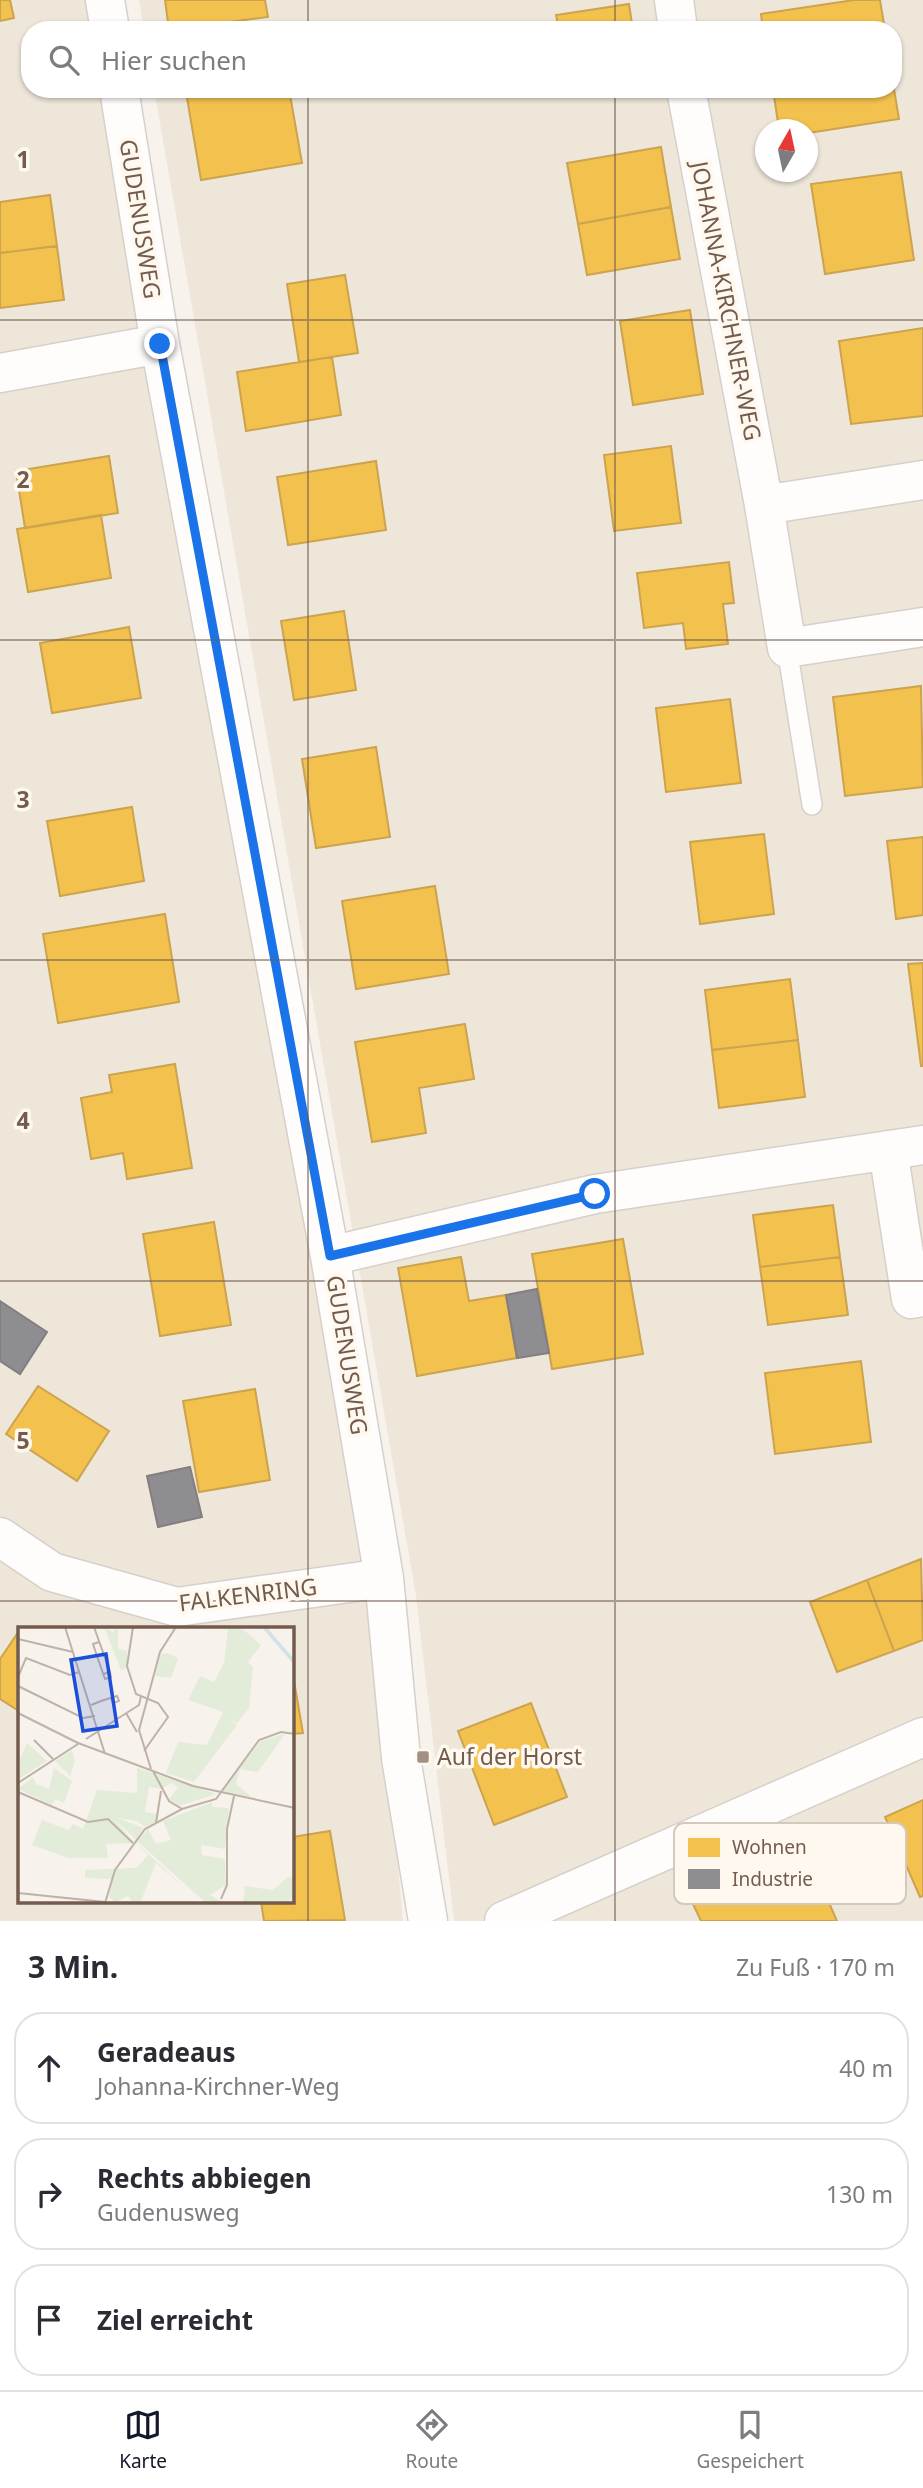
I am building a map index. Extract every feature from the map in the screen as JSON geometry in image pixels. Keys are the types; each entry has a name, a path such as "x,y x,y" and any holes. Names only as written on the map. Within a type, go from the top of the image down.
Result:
{"street":[{"path":"105,0 108,21"},
{"path":"674,0 677,21"},
{"name":"GUDENUSWEG","path":"120,98 160,344 330,1256 384,1578 401,1758 428,1921"},
{"name":"JOHANNA-KIRCHNER-WEG","path":"687,98 764,505 787,648"},
{"path":"0,373 160,344"},
{"path":"764,505 923,480"},
{"path":"787,648 923,627"},
{"path":"330,1256 595,1194 905,1147 911,1299 923,1297"},
{"name":"FALKENRING","path":"0,1537 52,1572 177,1607 384,1578"},
{"path":"727,1823 923,1737"},
{"path":"504,1921 674,1846"}],"lane":[{"path":"787,648 811,805"}],"shaded area":[{"path":"0,0 90,0 94,21 21,21 21,98 107,98 374,1599 403,1921 0,1921"},
{"path":"139,0 923,0 923,1921 454,1921 416,1596 156,98 902,98 902,21 142,21"}],"building: Wohnen":[{"path":"0,0 10,0 14,18 0,21"},
{"path":"165,0 265,0 268,17 238,21 168,21"},
{"path":"854,0 880,0 884,21 762,21 761,14"},
{"path":"629,4 632,21 557,21 556,15"},
{"path":"187,98 291,98 302,163 201,180"},
{"path":"774,98 896,98 899,119 818,131 818,119 777,119"},
{"path":"661,147 671,207 578,224 567,163"},
{"path":"901,172 914,260 825,274 811,184"},
{"path":"50,195 57,246 0,253 0,202"},
{"path":"671,207 680,259 587,275 578,224"},
{"path":"57,246 64,300 0,308 0,253"},
{"path":"345,275 358,353 299,362 287,284"},
{"path":"690,310 703,394 633,405 620,321"},
{"path":"923,328 923,416 851,424 839,341"},
{"path":"332,357 341,415 246,431 237,372"},
{"path":"671,446 681,523 614,531 604,455"},
{"path":"109,456 118,513 25,528 16,471"},
{"path":"376,461 386,530 288,545 277,477"},
{"path":"101,515 111,578 28,592 17,529"},
{"path":"729,562 734,603 723,604 728,644 686,649 683,623 644,628 637,573"},
{"path":"344,611 356,690 294,700 281,621"},
{"path":"129,627 141,698 52,713 40,643"},
{"path":"921,686 923,787 845,796 833,697"},
{"path":"730,699 741,783 666,792 656,708"},
{"path":"376,747 390,837 316,848 302,759"},
{"path":"132,807 144,881 60,896 47,821"},
{"path":"764,834 774,914 700,924 690,842"},
{"path":"923,837 923,915 896,919 887,841"},
{"path":"435,886 449,974 356,989 342,901"},
{"path":"165,914 179,1002 58,1023 43,934"},
{"path":"923,963 923,1066 921,1066 908,964"},
{"path":"790,979 798,1040 712,1050 705,990"},
{"path":"465,1024 474,1079 419,1088 426,1133 372,1142 355,1042"},
{"path":"798,1040 805,1097 719,1108 712,1050"},
{"path":"175,1064 192,1168 127,1179 123,1153 91,1159 81,1098 112,1092 109,1075"},
{"path":"833,1205 840,1257 760,1267 753,1215"},
{"path":"214,1222 231,1325 160,1336 143,1234"},
{"path":"623,1239 643,1354 552,1369 532,1254"},
{"path":"461,1257 469,1301 506,1295 517,1358 417,1376 398,1268"},
{"path":"840,1257 848,1315 768,1325 760,1267"},
{"path":"861,1361 871,1442 775,1454 765,1373"},
{"path":"38,1386 109,1431 77,1481 6,1434"},
{"path":"255,1389 270,1480 199,1492 183,1401"},
{"path":"921,1559 923,1640 894,1651 867,1580"},
{"path":"867,1580 894,1651 837,1672 810,1602"},
{"path":"18,1632 18,1710 0,1699 0,1659"},
{"path":"294,1681 303,1733 294,1734"},
{"path":"531,1703 567,1797 494,1825 458,1731"},
{"path":"923,1800 923,1896 920,1897 906,1865 906,1823 888,1823 885,1817"},
{"path":"330,1831 345,1920 264,1921 261,1904 294,1904 294,1837"},
{"path":"693,1904 830,1904 837,1921 701,1921"}],"building: Industrie":[{"path":"537,1289 549,1353 517,1358 506,1295"},
{"path":"0,1301 47,1332 20,1374 0,1361"},
{"path":"190,1467 202,1517 158,1527 147,1476"}],"place":[{"name":"Auf der Horst","path":"423,1757"}],"route":[{"path":"160,344 330,1256 595,1194"}]}
